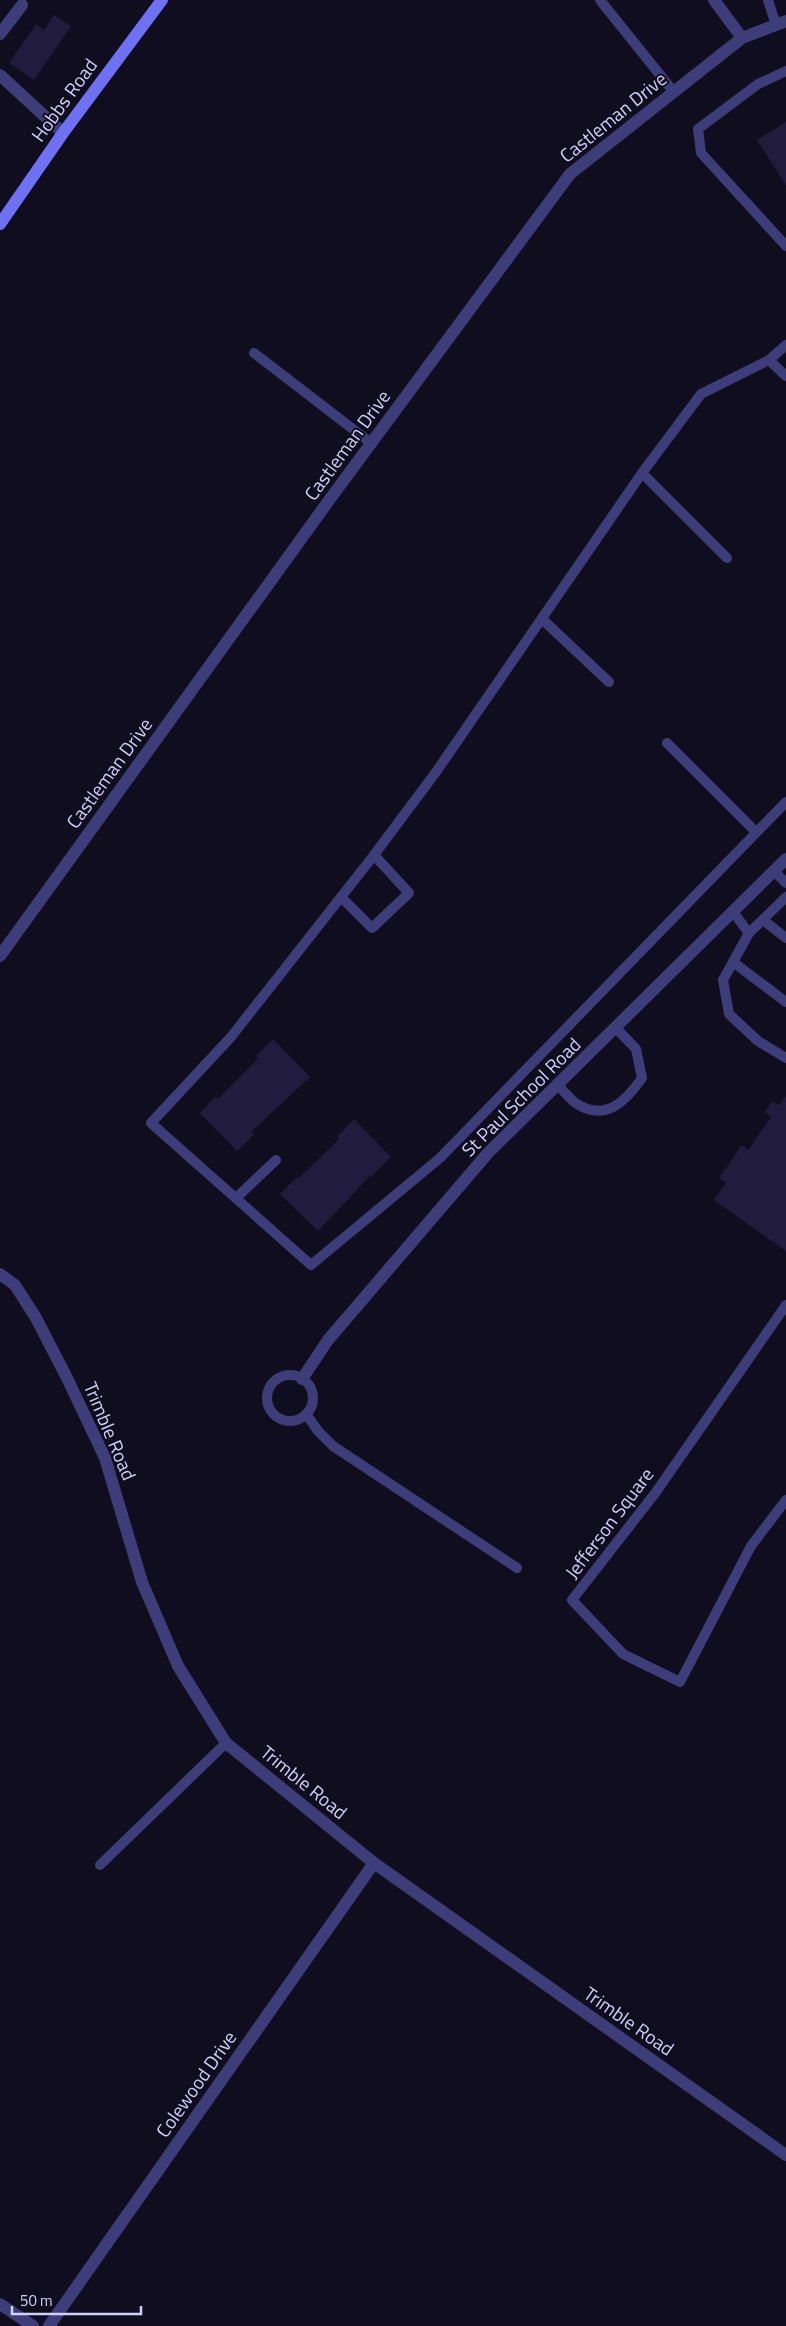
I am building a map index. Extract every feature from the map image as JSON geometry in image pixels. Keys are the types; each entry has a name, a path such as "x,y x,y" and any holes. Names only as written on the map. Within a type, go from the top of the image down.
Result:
{"street":[{"name":"Hobbs Road","path":"0,224 63,133 162,0"},
{"path":"714,0 742,38"},
{"path":"0,34 22,5"},
{"name":"Castleman Drive","path":"0,956 371,443 570,174 742,38 781,23"},
{"path":"0,75 63,133"},
{"name":"St Paul School Road","path":"302,1379 328,1340 488,1154 786,859"},
{"name":"Trimble Road","path":"0,1274 15,1285 36,1318 106,1458 142,1582 175,1658 226,1743 374,1863 786,2155"},
{"name":"Colewood Drive","path":"49,2326 374,1863"},
{"path":"0,2304 33,2326"}],"lane":[{"path":"600,0 673,91"},
{"path":"768,0 781,23"},
{"path":"786,71 758,84 698,129 701,153 786,246"},
{"path":"786,345 770,360 702,394 642,473 436,772 374,855 230,1037 151,1123 311,1266 440,1158 786,802"},
{"path":"254,353 371,443"},
{"path":"770,360 786,376"},
{"path":"642,473 727,558"},
{"path":"542,619 609,682"},
{"path":"667,743 756,832"},
{"path":"341,897 372,928 409,893 374,855"},
{"path":"774,871 786,883"},
{"path":"786,897 749,934 723,980 729,1014 758,1040 786,1058"},
{"path":"733,912 749,934"},
{"path":"763,920 786,938"},
{"path":"733,962 786,1002"},
{"path":"558,1085 576,1104 592,1111 612,1108 628,1097 642,1078 636,1049 616,1028"},
{"path":"236,1198 276,1160"},
{"name":"Jefferson Square","path":"786,1305 656,1492 572,1600 623,1654 680,1682 751,1546 786,1500"},
{"path":"290,1375 302,1379 309,1385 312,1393 311,1406 306,1414 295,1420 282,1419 272,1411 267,1399 271,1386 277,1380 290,1375"},
{"path":"306,1414 332,1446 516,1568"},
{"path":"100,1865 226,1743"}],"building":[{"path":"54,15 71,26 34,80 9,63 36,24 44,30"},
{"path":"786,122 786,185 757,140"},
{"path":"273,1039 310,1077 251,1132 254,1135 237,1151 200,1113 216,1096 218,1099 258,1059 256,1056"},
{"path":"786,1096 786,1251 714,1200 726,1183 719,1178 742,1145 748,1150 771,1117 765,1112 772,1101 779,1105"},
{"path":"354,1119 391,1157 370,1176 318,1231 280,1194 339,1139 337,1137"}]}
